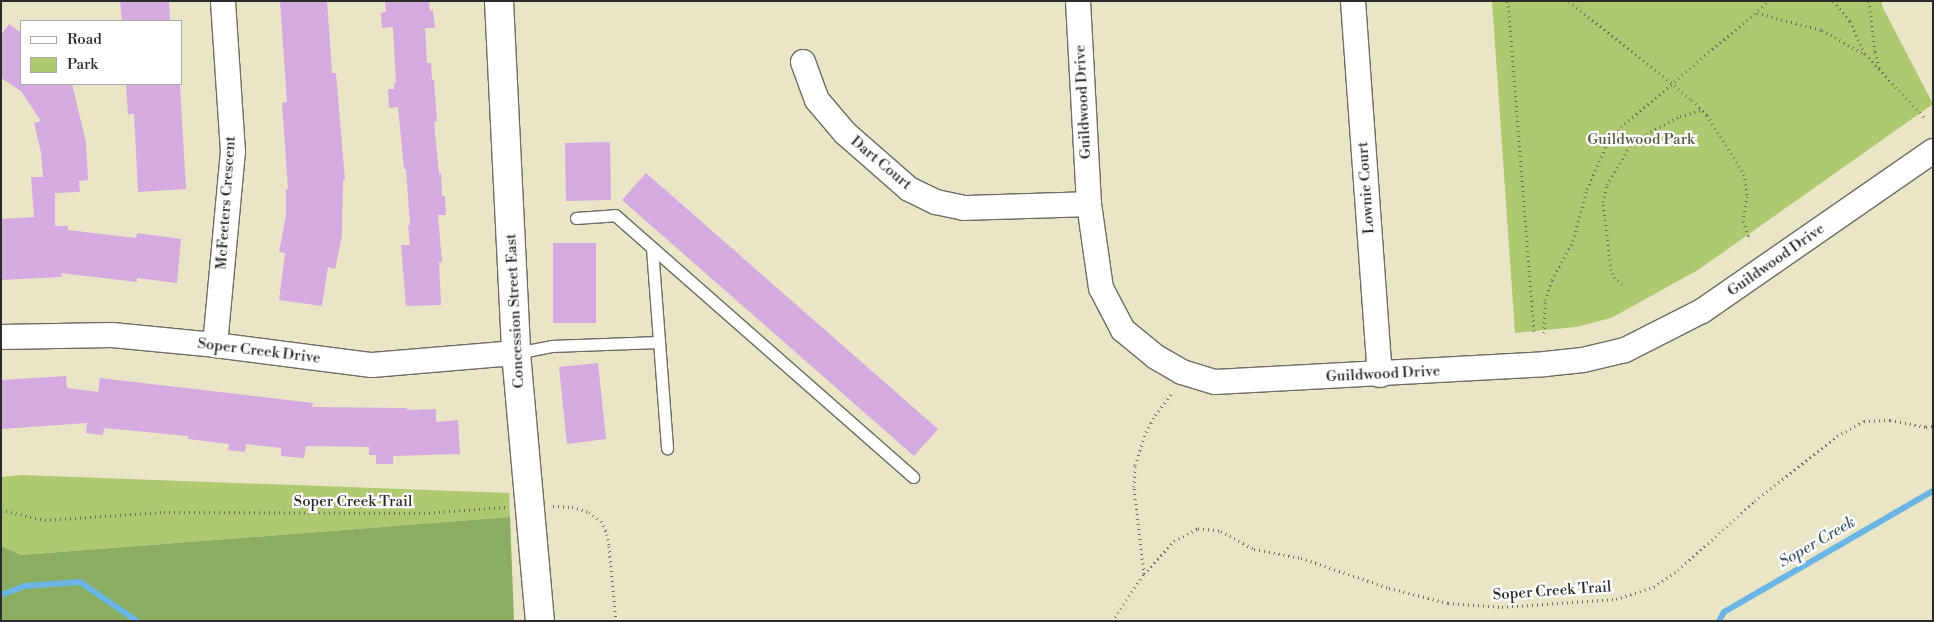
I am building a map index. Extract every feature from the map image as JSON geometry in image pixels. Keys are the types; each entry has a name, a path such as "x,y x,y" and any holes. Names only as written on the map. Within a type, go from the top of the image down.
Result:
{"street":[{"name":"McFeeters Crescent","path":"214,345 233,152 223,1"},
{"name":"Concession Street East","path":"499,1 516,353 540,621"},
{"name":"Guildwood Drive","path":"1078,1 1089,204 1101,288 1123,330 1156,357 1182,372 1215,382 1380,375 1544,364 1583,360 1625,350 1702,311 1933,151"},
{"name":"Lownie Court","path":"1353,1 1380,375"},
{"name":"Dart Court","path":"803,62 817,100 845,133 909,189 936,202 964,208 1089,204"},
{"name":"Soper Creek Drive","path":"1,337 112,335 214,345 372,365 516,353"}],"lane":[{"path":"576,218 615,215 913,476"},
{"path":"652,248 666,448"},
{"path":"516,353 551,346 659,342"}],"path":[{"path":"1508,1 1534,334"},
{"path":"1569,1 1702,110 1722,137 1744,174 1747,196 1743,221 1750,240"},
{"path":"1544,333 1545,300 1552,280 1573,241 1596,166 1606,146 1621,127 1769,1"},
{"path":"1833,1 1850,21 1865,54"},
{"path":"1869,1 1875,52 1880,70"},
{"path":"1757,13 1822,30 1865,54 1924,117"},
{"path":"1622,284 1611,270 1602,202 1607,185 1633,141 1680,116 1702,110"},
{"path":"1144,574 1134,487 1135,465 1146,432 1155,415 1171,396 1182,372"},
{"name":"Soper Creek Trail","path":"1112,621 1144,574 1174,540 1198,528 1212,528 1254,549 1301,558 1389,588 1448,604 1502,608 1616,599 1654,587 1678,570 1755,501 1837,436 1864,421 1890,420 1926,428 1933,426"},
{"name":"Soper Creek Trail","path":"1,510 45,520 164,512 424,513 529,506 572,507 589,512 601,521 607,534 616,621"}],"green space":[{"name":"Guildwood Park","path":"1492,1 1882,1 1882,6 1933,104 1698,270 1611,318 1576,327 1515,333"},
{"path":"21,475 509,493 510,517 21,555 1,546 1,477"},
{"path":"510,517 514,621 1,621 1,546 21,555"}],"building":[{"path":"120,1 169,1 170,20 122,20"},
{"path":"280,1 327,1 332,73 336,73 345,180 343,180 342,236 335,269 328,267 322,306 279,300 285,253 279,252 286,215 286,189 288,189 282,103 287,102"},
{"path":"385,1 429,1 430,11 433,10 435,28 425,28 427,63 431,63 432,80 434,80 437,121 434,122 439,174 441,173 442,196 445,196 446,215 438,215 442,262 439,262 441,305 406,306 401,245 410,245 408,225 410,225 406,169 404,169 398,107 389,108 388,89 394,89 394,83 396,83 393,27 382,28 381,13 386,12"},
{"path":"9,24 20,32 20,85 72,85 86,142 88,180 79,181 80,192 55,193 55,226 68,226 68,230 136,238 137,233 181,239 177,283 137,278 137,282 61,273 62,277 1,280 1,219 34,217 31,177 43,177 41,152 34,123 41,121 21,91 1,78 1,35"},
{"path":"126,85 180,85 186,189 138,192 134,114 128,114"},
{"path":"610,142 611,200 566,201 565,143"},
{"path":"646,173 938,429 914,456 622,200"},
{"path":"553,243 596,243 596,323 553,323"},
{"path":"598,363 606,439 567,444 559,367"},
{"path":"66,376 67,388 98,392 100,378 313,403 312,407 436,409 436,422 458,420 460,454 393,456 393,464 376,464 376,455 369,455 369,447 306,446 304,458 281,456 281,448 246,444 245,452 228,450 229,444 188,439 188,436 104,428 103,435 86,433 87,423 1,429 1,380"}],"waterway":[{"name":"Soper Creek","path":"1719,621 1724,612 1933,491"},
{"name":"Soper Creek","path":"1,595 25,586 80,582 137,621"}]}
